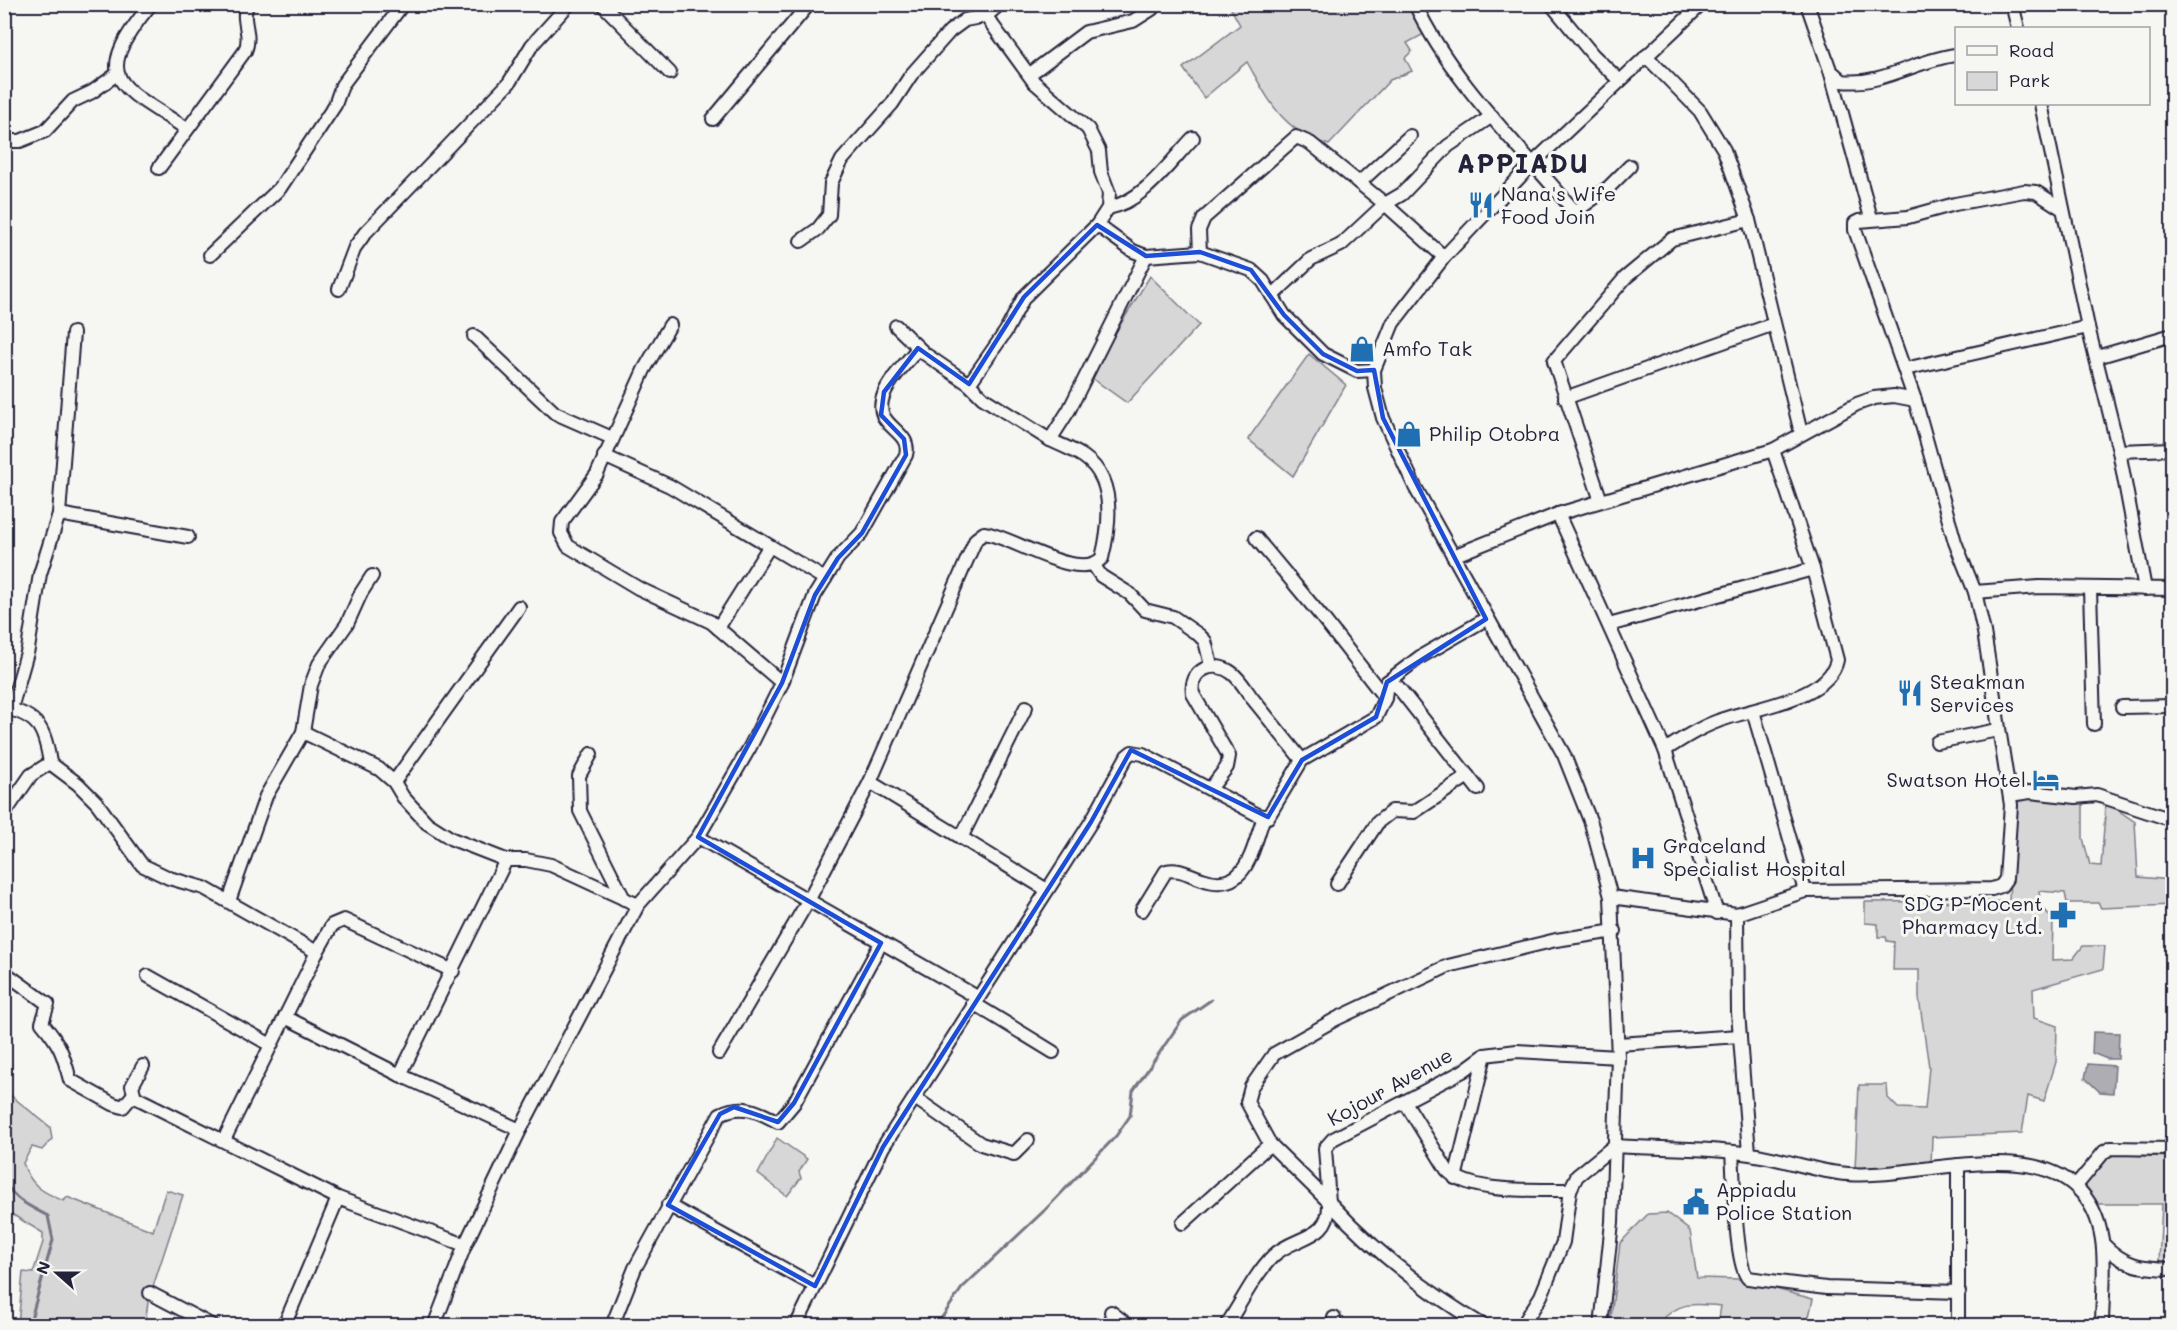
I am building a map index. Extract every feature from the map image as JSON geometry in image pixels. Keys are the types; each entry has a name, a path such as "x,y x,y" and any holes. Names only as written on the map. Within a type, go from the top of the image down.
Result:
{"street":[{"path":"152,4 121,45 116,61 117,74 130,92 187,129"},
{"path":"159,168 245,51 249,41 243,16 248,4"},
{"path":"210,255 280,188 334,105 342,85 403,4"},
{"path":"339,289 355,247 365,233 509,83 532,45 568,4"},
{"path":"602,4 670,73"},
{"path":"713,119 809,4"},
{"path":"969,384 1006,331 1024,297 1097,225 1107,208 1109,193 1101,172 1099,151 1089,129 1046,93 977,4"},
{"path":"801,241 818,229 829,215 831,183 842,160 892,104 911,75 950,31 965,20 986,16 1000,4"},
{"path":"1415,4 1434,40 1492,116 1575,212 1609,187 1630,165"},
{"path":"1551,4 1593,55 1620,81"},
{"path":"1601,1326 1612,1222 1618,1051 1615,931 1611,897 1591,823 1564,755 1414,487 1383,418 1375,388 1374,370 1393,323 1444,257 1534,162 1702,4"},
{"path":"1807,4 1830,70 1871,219"},
{"path":"2012,4 2018,27"},
{"path":"1030,74 1086,32 1133,21 1152,9"},
{"path":"1830,70 1842,81 1850,82 1886,77 1939,57 1955,55"},
{"path":"1646,56 1700,111 1724,150 1749,220 1801,433"},
{"path":"4,141 20,141 45,131 72,101 92,92 117,74"},
{"path":"1839,105 1842,93 1850,82"},
{"path":"2041,105 2061,208 2119,452 2145,589"},
{"path":"1272,296 1300,267 1311,259 1341,245 1385,204 1402,194 1448,146 1492,116"},
{"path":"1359,183 1410,136"},
{"path":"1200,252 1199,230 1204,218 1292,139 1299,137 1310,143 1385,204 1444,257"},
{"path":"1107,208 1120,206 1136,196 1193,138"},
{"path":"1611,897 1737,914 1805,891 1992,890 2001,886 2006,879 2011,814 2010,795 1984,632 1975,592 1955,542 1915,400 1855,230 1855,223 1859,220 1908,217 1955,204 2024,191 2036,192 2061,208"},
{"path":"1600,501 1583,443 1565,398 1554,361 1625,278 1672,239 1749,220"},
{"path":"1097,225 1133,251 1146,256 1200,252 1251,270 1263,281 1284,315 1323,354 1357,371 1374,370"},
{"path":"1050,440 1069,410 1146,256"},
{"path":"1565,398 1774,324"},
{"path":"670,325 644,370 591,482 562,522 564,541 638,588 711,622 782,683"},
{"path":"719,1053 808,901 870,782 976,539 984,533 992,534 1068,563 1093,564 1102,558 1109,499 1105,486 1086,458 1050,440 983,398 969,384 918,348 897,326"},
{"path":"1905,369 2088,327"},
{"path":"74,333 59,514 40,574 28,649 8,709 42,727 46,735 50,763 78,784 97,803 142,866 170,878 204,888 317,952"},
{"path":"2097,357 2172,335"},
{"path":"474,336 555,413 612,438"},
{"path":"434,1326 465,1245 520,1130 638,905 698,837 750,747 782,683 808,610 838,558 866,527 906,456 907,449 904,440 880,415 880,407 884,392 918,348"},
{"path":"1452,556 1558,514 1773,450 1801,433 1874,398 1894,396 1915,400"},
{"path":"2119,452 2172,449"},
{"path":"1665,750 1718,721 1795,697 1826,681 1835,671 1837,660 1813,569 1773,450"},
{"path":"604,456 670,486 825,579"},
{"path":"59,514 188,537"},
{"path":"1558,514 1665,750 1717,913"},
{"path":"1256,538 1385,698"},
{"path":"718,628 769,547"},
{"path":"1093,564 1101,576 1130,594 1146,610 1173,617 1199,635 1204,641 1211,665"},
{"path":"1609,625 1813,569"},
{"path":"229,901 266,796 303,732 311,685 319,664 347,624 361,593 372,576"},
{"path":"1975,592 2039,587 2172,589"},
{"path":"2090,589 2094,724"},
{"path":"394,782 519,607"},
{"path":"1142,910 1166,871 1176,869 1215,883 1234,880 1242,874 1264,817 1271,814 1302,760 1376,717 1385,698 1387,682 1420,657 1486,619"},
{"path":"1210,789 1227,767 1228,756 1193,694 1192,686 1195,676 1211,665 1216,665 1234,674 1302,760"},
{"path":"1387,682 1398,687 1478,789"},
{"path":"2122,707 2172,706"},
{"path":"961,838 1026,707"},
{"path":"1753,711 1805,891"},
{"path":"1937,742 1998,730"},
{"path":"303,732 379,768 394,782 403,797 427,823 453,839 507,860 526,860 550,865 638,905"},
{"path":"796,1326 883,1147 1091,822 1127,756 1132,752 1143,754 1264,817"},
{"path":"591,754 579,776 580,811 624,899"},
{"path":"4,814 31,775 50,763"},
{"path":"1337,884 1378,822 1392,811 1414,812 1468,776"},
{"path":"870,782 1047,890"},
{"path":"2010,795 2030,792 2076,797 2097,795 2172,820"},
{"path":"698,837 881,943 975,1000 1053,1052"},
{"path":"400,1075 507,860"},
{"path":"1737,914 1740,1036 1749,1154"},
{"path":"224,1140 269,1044 332,925 344,920 453,971"},
{"path":"1484,1326 1451,1306 1393,1263 1270,1144 1247,1102 1251,1087 1274,1054 1336,1019 1448,966 1556,940 1615,931"},
{"path":"612,1326 635,1268 720,1114 734,1107 763,1113 778,1122 794,1103 881,943"},
{"path":"4,972 48,1005 42,1023 58,1041 64,1054 70,1080 113,1104 123,1107 133,1095 132,1086 143,1066"},
{"path":"148,976 269,1044"},
{"path":"285,1017 400,1075 520,1130"},
{"name":"Kojour Avenue","path":"1329,1202 1325,1148 1333,1139 1463,1071 1485,1055 1517,1051 1618,1051 1740,1036"},
{"path":"1455,1178 1485,1055"},
{"path":"133,1095 338,1198 465,1245"},
{"path":"915,1098 981,1144 1014,1154 1028,1140"},
{"path":"1405,1101 1447,1170 1455,1178 1468,1184 1570,1190"},
{"path":"1183,1223 1270,1144"},
{"path":"1522,1326 1541,1296 1563,1242 1570,1190 1577,1176 1614,1146 1749,1154 1840,1174 1958,1165 2028,1165 2062,1176 2076,1186 2098,1217 2103,1244 2102,1326"},
{"path":"2076,1186 2104,1152 2111,1148 2172,1149"},
{"path":"1732,1153 1738,1246 1742,1270 1748,1278 1826,1288 1959,1292"},
{"path":"1958,1165 1958,1326"},
{"path":"284,1326 338,1198"},
{"path":"1226,1326 1272,1257 1286,1245 1309,1238 1319,1230 1329,1215 1329,1202"},
{"path":"668,1205 815,1286"},
{"path":"2103,1244 2125,1263 2147,1268 2172,1269"},
{"path":"150,1293 213,1326"},
{"path":"1111,1312 1129,1326"}],"highlighted area":[{"path":"1097,225 1146,256 1200,252 1251,270 1284,315 1323,354 1357,371 1374,370 1383,418 1486,619 1387,682 1376,717 1302,760 1268,817 1131,750 1091,822 883,1147 815,1286 668,1205 720,1114 734,1107 778,1122 794,1103 881,943 698,837 782,683 815,595 838,558 862,533 906,455 904,439 881,415 884,392 918,348 969,384 1024,297"}],"green space":[{"path":"1229,5 1411,5 1424,34 1407,43 1412,51 1405,58 1412,71 1390,80 1329,145 1313,139 1288,123 1271,102 1247,62 1204,98 1183,68 1240,25"},
{"path":"1150,276 1199,325 1127,403 1089,376"},
{"path":"1309,354 1346,385 1293,476 1248,439"},
{"path":"2028,795 2083,802 2083,838 2090,865 2101,866 2106,802 2135,822 2138,877 2172,880 2172,905 2101,908 2098,903 2067,903 2065,893 2039,891 2041,909 2045,910 2053,920 2052,960 2073,959 2083,946 2105,946 2103,969 2033,989 2034,1018 2057,1026 2056,1062 2044,1101 2028,1096 2022,1133 1932,1137 1931,1165 1855,1169 1859,1085 1887,1085 1888,1098 1898,1108 1925,1109 1929,1067 1919,998 1919,970 1893,970 1894,942 1887,941 1886,937 1878,937 1878,924 1865,923 1865,902 2009,901 2013,798"},
{"path":"4,1090 50,1127 52,1139 42,1150 32,1147 23,1163 34,1183 43,1191 64,1201 67,1197 153,1231 166,1190 183,1195 148,1302 145,1325 18,1325 23,1272 33,1273 43,1242 43,1233 5,1210"},
{"path":"777,1138 807,1159 799,1172 801,1178 787,1196 758,1174"},
{"path":"2109,1154 2172,1157 2172,1263 2159,1263 2162,1204 2097,1204 2086,1192 2084,1183"},
{"path":"1667,1213 1690,1231 1697,1278 1739,1279 1813,1299 1807,1325 1718,1325 1721,1306 1694,1304 1672,1311 1658,1325 1610,1326 1620,1243 1648,1214"}],"shaded area":[{"path":"2093,1032 2119,1033 2118,1059 2107,1059 2092,1053"},
{"path":"2088,1064 2115,1066 2113,1093 2100,1092 2085,1078"}],"waterway":[{"path":"936,1326 962,1288 1046,1209 1116,1136 1130,1116 1133,1091 1182,1020 1211,1000"},
{"path":"4,1175 10,1190 20,1200 48,1216 53,1240 29,1326"}],"place":[{"name":"Nana's Wife Food Join","path":"1481,205"},
{"name":"Amfo Tak","path":"1362,349"},
{"name":"Philip Otobra","path":"1409,434"},
{"name":"Steakman Services","path":"1910,693"},
{"name":"Swatson Hotel","path":"2046,780"},
{"name":"Graceland Specialist Hospital","path":"1643,858"},
{"name":"SDG P-Mocent Pharmacy Ltd.","path":"2063,915"},
{"name":"Appiadu Police Station","path":"1696,1202"}],"district":[{"name":"APPIADU","path":"1523,164"}]}
